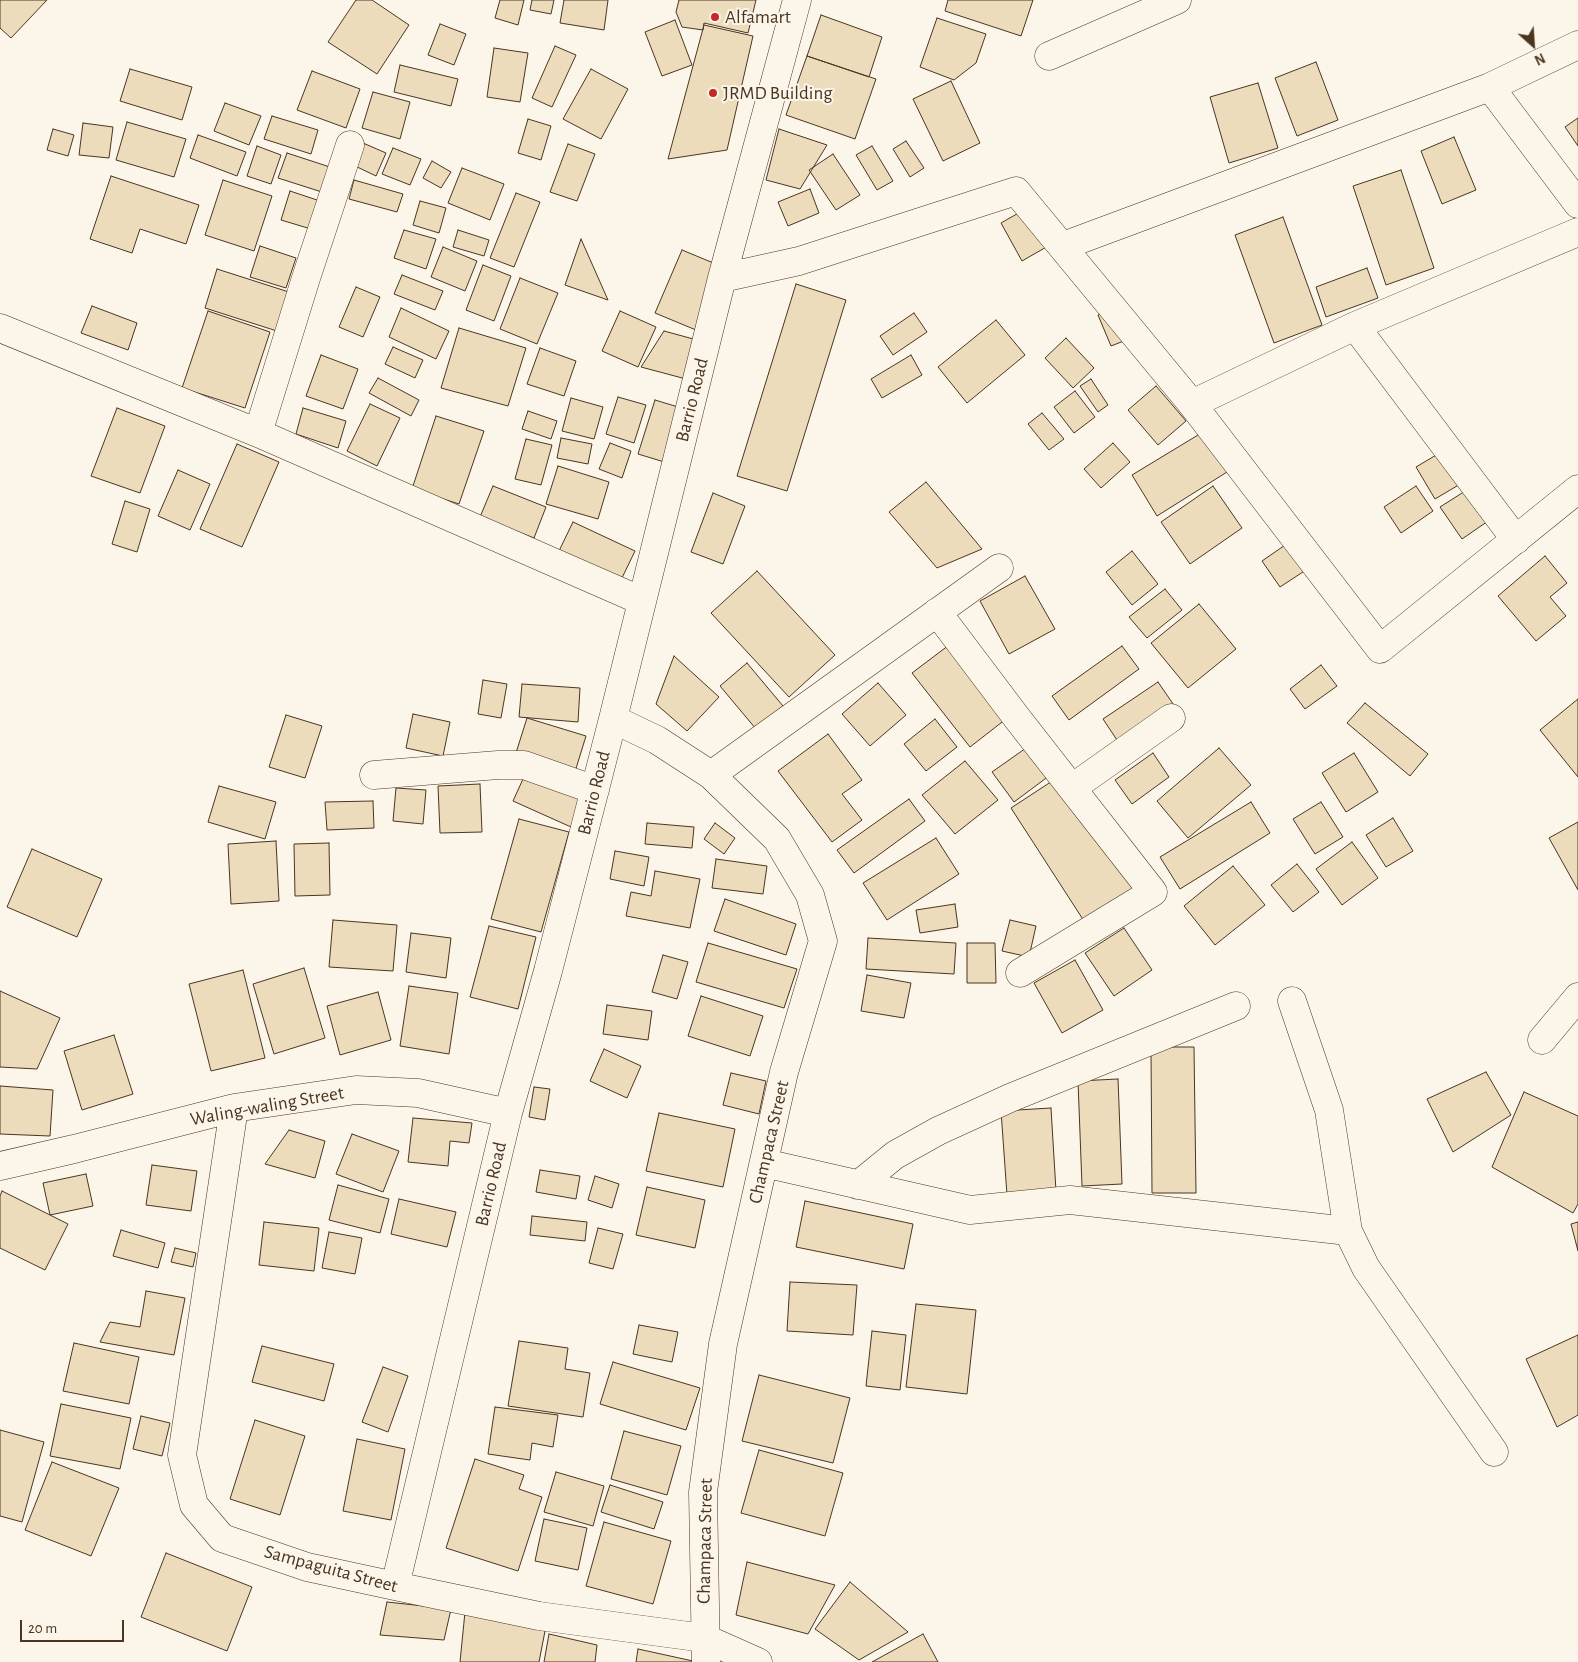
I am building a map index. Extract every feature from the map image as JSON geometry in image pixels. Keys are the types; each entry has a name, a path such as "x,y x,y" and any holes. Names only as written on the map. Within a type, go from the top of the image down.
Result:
{"street":[{"name":"Barrio Road","path":"395,1586 508,1113 548,971 595,790 722,278 797,0"},
{"path":"1049,56 1177,0"},
{"path":"1063,246 1490,87 1578,45"},
{"path":"1490,87 1578,204"},
{"path":"258,434 306,278 350,145"},
{"path":"722,278 800,260 1016,191 1192,404 1380,649 1578,489"},
{"path":"1192,404 1355,326 1578,232"},
{"path":"1355,326 1516,540"},
{"path":"0,328 258,434 642,600"},
{"path":"711,775 999,568"},
{"path":"937,612 1153,892 1020,972"},
{"path":"1072,788 1170,718"},
{"name":"Champaca Street","path":"613,719 657,740 711,775 778,839 810,895 823,941 784,1072 723,1344 703,1492 705,1650"},
{"path":"374,775 498,765 524,765 595,790"},
{"path":"1542,1040 1578,997"},
{"path":"1292,1002 1330,1110 1348,1231 1366,1268 1494,1452"},
{"path":"858,1185 895,1156 938,1131 1010,1098 1236,1006"},
{"name":"Waling-waling Street","path":"0,1166 234,1108 356,1090 418,1093 508,1113"},
{"name":"Sampaguita Street","path":"234,1108 182,1455 194,1506 222,1538 307,1567 758,1662"},
{"path":"764,1164 970,1210 1070,1200 1348,1231"}],"building":[{"path":"0,0 47,0 11,38 0,28"},
{"path":"356,0 372,0 409,25 377,74 328,42"},
{"path":"500,0 524,0 518,25 495,18"},
{"path":"532,0 554,0 551,14 530,10"},
{"path":"564,0 608,0 604,30 560,23"},
{"name":"Alfamart","path":"679,0 756,0 748,33 704,23 703,30 682,27 676,12"},
{"path":"948,0 1033,0 1021,36 945,11"},
{"path":"821,15 882,37 869,77 807,56"},
{"path":"937,18 986,34 976,63 954,80 920,67"},
{"path":"675,20 692,65 662,76 645,32"},
{"path":"440,24 466,34 454,65 428,55"},
{"name":"JRMD Building","path":"704,25 753,36 727,150 668,159"},
{"path":"555,46 576,55 552,107 532,98"},
{"path":"494,48 528,53 520,102 487,97"},
{"path":"807,56 876,79 855,139 786,115"},
{"path":"1316,62 1338,120 1297,136 1275,78"},
{"path":"400,65 458,79 451,106 394,92"},
{"path":"130,69 192,87 182,120 120,101"},
{"path":"591,69 628,89 601,139 563,119"},
{"path":"312,71 360,89 346,128 297,110"},
{"path":"951,81 980,143 943,161 913,99"},
{"path":"1258,83 1278,148 1229,163 1210,97"},
{"path":"373,92 410,102 400,139 362,128"},
{"path":"225,103 261,116 249,145 214,131"},
{"path":"272,116 318,130 311,154 264,139"},
{"path":"1578,118 1578,146 1565,127"},
{"path":"528,119 551,126 541,160 518,153"},
{"path":"127,122 186,139 174,177 116,160"},
{"path":"83,123 113,127 109,158 79,155"},
{"path":"53,129 74,135 68,156 47,150"},
{"path":"779,129 827,145 800,189 766,180"},
{"path":"198,135 246,152 237,176 190,158"},
{"path":"1454,137 1476,190 1442,204 1421,151"},
{"path":"906,141 924,168 910,177 893,149"},
{"path":"363,143 386,153 376,176 353,165"},
{"path":"568,144 595,154 577,201 550,192"},
{"path":"257,146 281,155 271,184 247,176"},
{"path":"872,146 893,181 877,190 856,155"},
{"path":"393,148 421,159 410,185 382,174"},
{"path":"287,153 333,168 325,193 278,178"},
{"path":"833,154 860,195 836,210 809,170"},
{"path":"432,161 451,172 441,188 423,178"},
{"path":"462,168 504,184 490,220 448,203"},
{"path":"1401,170 1434,268 1386,285 1353,186"},
{"path":"111,176 199,205 186,244 140,229 132,253 90,239"},
{"path":"223,180 272,196 254,251 205,235"},
{"path":"354,180 403,194 397,212 349,199"},
{"path":"810,189 819,213 788,226 778,202"},
{"path":"290,191 320,201 311,229 281,220"},
{"path":"516,193 540,202 514,267 490,258"},
{"path":"420,201 446,208 439,233 413,225"},
{"path":"1029,207 1062,238 1022,261 1001,223"},
{"path":"1283,217 1322,325 1274,343 1235,235"},
{"path":"404,230 436,239 426,269 394,258"},
{"path":"458,230 489,240 484,256 453,247"},
{"path":"581,239 608,300 565,285"},
{"path":"260,246 296,258 286,288 250,277"},
{"path":"443,247 477,261 465,291 431,277"},
{"path":"682,250 723,267 696,330 655,313"},
{"path":"483,265 511,276 494,321 466,310"},
{"path":"1367,268 1378,298 1326,317 1316,287"},
{"path":"217,269 292,293 280,332 205,308"},
{"path":"402,275 443,291 435,310 394,294"},
{"path":"520,278 558,293 537,344 500,329"},
{"path":"796,284 846,300 787,491 737,476"},
{"path":"356,287 380,297 363,337 339,327"},
{"path":"1121,305 1134,337 1111,346 1098,315"},
{"path":"92,306 137,323 128,350 81,333"},
{"path":"401,308 449,331 436,359 389,337"},
{"path":"208,311 270,332 245,408 182,388"},
{"path":"620,311 656,327 638,367 602,351"},
{"path":"914,313 927,332 893,355 880,336"},
{"path":"996,320 1025,355 967,403 938,367"},
{"path":"459,328 526,348 508,406 441,388"},
{"path":"664,331 697,340 686,379 641,367"},
{"path":"1066,338 1094,368 1073,388 1045,358"},
{"path":"393,347 423,360 415,378 385,364"},
{"path":"540,348 576,361 564,396 527,384"},
{"path":"321,355 358,369 343,409 306,396"},
{"path":"911,355 922,375 882,398 871,379"},
{"path":"378,378 419,400 411,416 369,393"},
{"path":"1091,379 1108,405 1098,412 1080,386"},
{"path":"1156,386 1186,421 1158,445 1128,410"},
{"path":"1075,391 1095,417 1074,433 1054,407"},
{"path":"618,397 646,405 634,443 606,434"},
{"path":"571,398 603,407 594,439 562,431"},
{"path":"655,400 688,410 671,464 638,454"},
{"path":"370,404 400,418 377,466 347,451"},
{"path":"117,408 165,426 140,493 91,476"},
{"path":"303,408 346,421 338,448 296,434"},
{"path":"528,411 557,421 551,439 522,429"},
{"path":"1042,413 1064,439 1049,450 1028,424"},
{"path":"436,416 484,431 459,504 412,489"},
{"path":"1203,432 1227,472 1157,516 1132,475"},
{"path":"561,438 592,444 588,464 557,458"},
{"path":"526,439 552,445 541,485 515,479"},
{"path":"610,443 631,451 622,478 599,469"},
{"path":"1113,443 1130,462 1101,488 1084,469"},
{"path":"237,444 279,462 242,547 200,529"},
{"path":"1448,448 1467,480 1435,499 1416,467"},
{"path":"558,466 609,482 598,519 546,504"},
{"path":"178,470 210,484 190,530 158,516"},
{"path":"926,482 982,549 937,568 889,512"},
{"path":"493,486 546,507 534,538 480,517"},
{"path":"1213,486 1242,528 1190,564 1161,522"},
{"path":"1416,486 1433,511 1401,533 1384,507"},
{"path":"1470,488 1491,519 1462,539 1440,507"},
{"path":"713,493 745,506 723,564 691,552"},
{"path":"125,501 150,509 137,552 112,544"},
{"path":"573,522 635,551 620,582 558,553"},
{"path":"1291,541 1309,568 1280,587 1262,561"},
{"path":"1132,551 1158,584 1132,605 1106,572"},
{"path":"1545,556 1567,583 1550,597 1566,616 1536,641 1498,596"},
{"path":"757,571 835,655 789,697 711,613"},
{"path":"1025,576 1055,629 1009,654 980,601"},
{"path":"1165,589 1182,610 1147,638 1129,617"},
{"path":"1199,604 1236,649 1188,688 1151,643"},
{"path":"957,639 1015,712 970,747 912,673"},
{"path":"1122,646 1139,669 1069,720 1052,696"},
{"path":"674,656 719,697 687,731 656,704"},
{"path":"747,663 783,706 756,729 720,686"},
{"path":"1321,665 1337,686 1305,709 1290,689"},
{"path":"483,680 507,684 501,718 478,714"},
{"path":"1158,682 1180,714 1125,752 1103,719"},
{"path":"878,683 906,715 870,746 842,714"},
{"path":"522,684 580,688 578,722 519,717"},
{"path":"1578,699 1578,777 1540,730"},
{"path":"1365,703 1428,754 1410,776 1347,723"},
{"path":"413,714 450,722 443,756 406,748"},
{"path":"286,715 322,726 305,778 269,767"},
{"path":"527,718 586,736 574,775 515,756"},
{"path":"935,719 957,747 926,771 904,744"},
{"path":"828,734 862,780 842,794 862,820 832,842 778,771"},
{"path":"1036,741 1057,770 1014,802 992,772"},
{"path":"1219,748 1251,785 1188,838 1157,801"},
{"path":"1153,753 1169,777 1132,804 1115,780"},
{"path":"1354,753 1378,792 1346,812 1322,773"},
{"path":"965,761 998,800 955,834 922,795"},
{"path":"528,768 586,794 571,827 513,801"},
{"path":"1066,772 1139,886 1084,921 1011,808"},
{"path":"480,784 482,832 440,833 438,786"},
{"path":"219,786 276,802 265,839 208,822"},
{"path":"396,788 426,790 423,824 393,821"},
{"path":"909,799 925,821 854,873 837,850"},
{"path":"373,801 374,828 327,830 325,802"},
{"path":"1251,802 1270,833 1180,889 1160,857"},
{"path":"1321,802 1343,837 1315,854 1293,819"},
{"path":"1393,818 1413,851 1386,867 1366,835"},
{"path":"519,819 569,832 541,932 491,919"},
{"path":"1578,822 1578,890 1549,838"},
{"path":"647,823 694,827 692,848 645,844"},
{"path":"715,823 735,838 724,854 704,839"},
{"path":"936,838 959,874 887,920 863,883"},
{"path":"276,841 279,901 231,904 228,844"},
{"path":"1352,842 1378,878 1342,905 1316,869"},
{"path":"329,843 330,895 295,896 294,844"},
{"path":"32,849 102,879 77,937 7,907"},
{"path":"615,851 649,857 644,886 610,879"},
{"path":"716,859 767,866 763,894 712,888"},
{"path":"1297,864 1319,892 1293,912 1271,885"},
{"path":"1233,866 1265,905 1215,945 1184,906"},
{"path":"655,871 700,879 690,928 626,916 631,892 651,896"},
{"path":"725,899 796,924 786,955 714,931"},
{"path":"955,904 958,927 920,933 916,910"},
{"path":"333,920 397,925 393,971 329,967"},
{"path":"1010,920 1036,926 1029,957 1002,951"},
{"path":"489,926 536,937 518,1009 470,997"},
{"path":"1124,928 1152,970 1114,996 1085,953"},
{"path":"411,933 451,938 446,978 406,972"},
{"path":"868,938 956,943 954,974 866,969"},
{"path":"708,943 797,969 784,1008 696,982"},
{"path":"967,943 995,943 996,983 967,983"},
{"path":"663,955 688,962 677,999 652,992"},
{"path":"1075,960 1103,1010 1062,1033 1034,983"},
{"path":"304,968 325,1038 274,1054 253,984"},
{"path":"243,970 265,1058 211,1071 189,984"},
{"path":"867,975 911,983 904,1018 861,1011"},
{"path":"409,986 458,993 449,1054 400,1046"},
{"path":"0,991 60,1018 37,1069 0,1067"},
{"path":"378,992 391,1040 340,1055 327,1006"},
{"path":"701,996 763,1016 750,1056 688,1036"},
{"path":"607,1005 652,1011 648,1040 603,1034"},
{"path":"114,1035 133,1094 82,1110 64,1051"},
{"path":"1151,1047 1194,1047 1196,1193 1152,1193"},
{"path":"604,1049 641,1066 627,1098 590,1081"},
{"path":"1486,1072 1511,1115 1453,1152 1427,1099"},
{"path":"731,1073 766,1081 759,1114 723,1105"},
{"path":"1118,1079 1122,1184 1082,1186 1078,1081"},
{"path":"0,1086 53,1090 50,1136 0,1134"},
{"path":"534,1087 550,1089 545,1120 529,1117"},
{"path":"1524,1092 1578,1116 1578,1204 1573,1213 1492,1167"},
{"path":"1051,1108 1056,1191 1007,1195 1001,1111"},
{"path":"659,1113 735,1129 723,1187 646,1171"},
{"path":"413,1118 472,1123 469,1143 450,1141 448,1166 408,1162"},
{"path":"289,1130 325,1141 315,1178 265,1164"},
{"path":"352,1134 399,1151 383,1192 336,1174"},
{"path":"152,1165 197,1171 191,1211 146,1205"},
{"path":"540,1170 580,1176 576,1199 536,1192"},
{"path":"86,1174 93,1206 50,1215 43,1183"},
{"path":"595,1176 619,1184 612,1208 588,1200"},
{"path":"338,1185 389,1199 380,1233 329,1220"},
{"path":"647,1187 705,1200 695,1248 636,1235"},
{"path":"2,1191 68,1224 45,1270 0,1248 0,1196"},
{"path":"399,1199 456,1212 447,1247 391,1234"},
{"path":"805,1201 913,1224 904,1269 796,1247"},
{"path":"532,1216 587,1222 585,1241 530,1235"},
{"path":"264,1222 319,1228 314,1271 259,1265"},
{"path":"1578,1222 1578,1251 1571,1224"},
{"path":"598,1228 623,1234 613,1269 589,1263"},
{"path":"121,1230 165,1243 158,1268 113,1256"},
{"path":"329,1232 362,1238 355,1274 322,1268"},
{"path":"175,1248 196,1253 193,1267 171,1262"},
{"path":"790,1282 857,1285 853,1335 787,1331"},
{"path":"146,1291 185,1298 174,1355 100,1342 110,1322 140,1327"},
{"path":"916,1304 976,1310 967,1394 906,1387"},
{"path":"639,1325 678,1332 672,1362 633,1354"},
{"path":"872,1331 906,1335 900,1390 866,1386"},
{"path":"1578,1335 1578,1415 1557,1427 1526,1359"},
{"path":"519,1341 568,1348 565,1369 590,1373 583,1417 508,1406"},
{"path":"74,1343 139,1357 129,1404 63,1391"},
{"path":"262,1346 334,1364 324,1401 252,1382"},
{"path":"613,1362 700,1388 686,1430 600,1404"},
{"path":"383,1367 408,1376 388,1432 362,1422"},
{"path":"759,1375 850,1398 833,1463 742,1441"},
{"path":"61,1404 131,1418 120,1469 50,1456"},
{"path":"495,1407 558,1415 553,1447 532,1443 530,1460 488,1454"},
{"path":"141,1416 170,1423 162,1456 133,1449"},
{"path":"255,1420 305,1436 280,1515 230,1499"},
{"path":"0,1430 44,1442 22,1522 0,1516"},
{"path":"624,1431 681,1446 667,1495 611,1479"},
{"path":"357,1439 405,1449 391,1520 343,1511"},
{"path":"759,1450 843,1473 825,1536 741,1513"},
{"path":"475,1459 524,1475 519,1489 542,1497 518,1571 446,1548"},
{"path":"52,1462 119,1488 91,1556 25,1530"},
{"path":"556,1472 604,1486 593,1526 544,1512"},
{"path":"610,1485 663,1502 654,1529 601,1512"},
{"path":"544,1519 587,1528 578,1570 535,1561"},
{"path":"604,1522 671,1541 653,1604 586,1586"},
{"path":"166,1553 252,1587 227,1651 141,1617"},
{"path":"747,1562 835,1585 808,1634 736,1615"},
{"path":"850,1582 908,1632 859,1660 815,1629"},
{"path":"387,1602 451,1609 444,1640 380,1635"},
{"path":"465,1612 545,1631 539,1662 460,1662"},
{"path":"549,1634 597,1645 595,1662 544,1662"},
{"path":"923,1634 938,1662 872,1662"},
{"path":"638,1649 693,1661 693,1662 636,1662"}],"place":[{"name":"Alfamart","path":"715,17"},
{"name":"JRMD Building","path":"713,93"}]}
